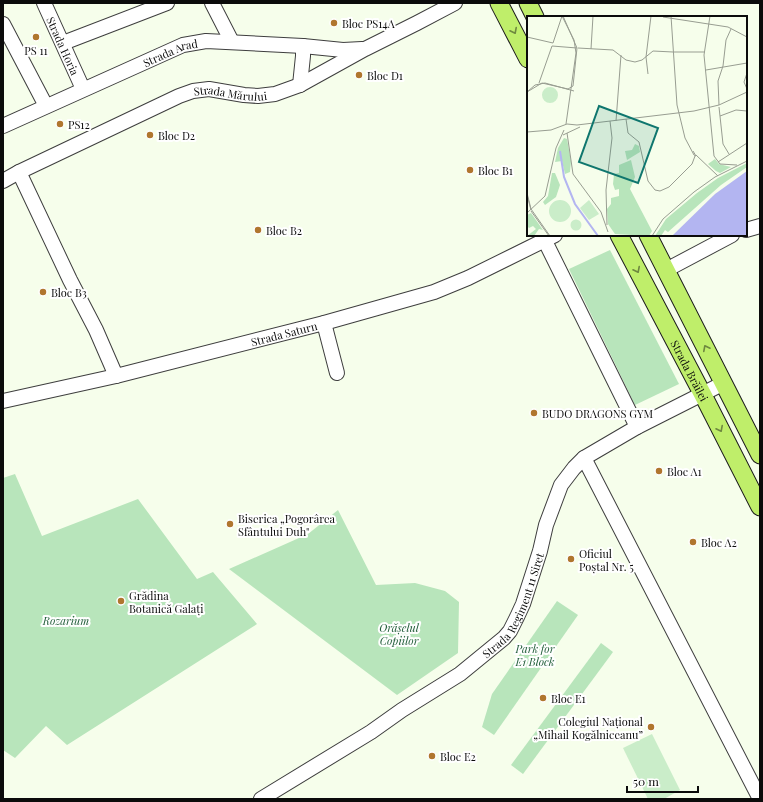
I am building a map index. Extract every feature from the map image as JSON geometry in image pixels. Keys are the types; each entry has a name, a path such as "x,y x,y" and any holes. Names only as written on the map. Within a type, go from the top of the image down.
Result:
{"main road":[{"path":"499,3 527,57"},
{"path":"528,3 535,16"},
{"name":"Strada Brăilei","path":"620,236 703,394 760,508"},
{"path":"649,236 760,455"}],"street":[{"name":"Strada Horia","path":"44,3 83,89"},
{"path":"62,43 167,3"},
{"path":"212,3 232,42"},
{"name":"Strada Mărului","path":"3,181 179,96 193,91 209,90 258,96 275,94 300,85 364,49 455,3"},
{"path":"3,24 46,106"},
{"name":"Strada Arad","path":"3,126 183,45 206,41 303,46 343,50 364,49"},
{"path":"300,85 303,46"},
{"path":"19,172 70,280 96,330 116,376"},
{"path":"747,230 760,226"},
{"path":"666,270 730,236"},
{"path":"550,238 638,427"},
{"name":"Strada Saturn","path":"3,401 116,376 324,323 434,292 468,278 550,238"},
{"path":"324,323 337,373"},
{"name":"Strada Regiment 11 Siret","path":"261,799 371,732 402,710 460,674 504,638 518,617 523,604 540,551 546,525 561,485 574,468 584,458 638,427 724,383"},
{"path":"584,458 760,799"}],"green space":[{"path":"610,250 679,384 635,405 569,269"},
{"name":"Grădina Botanică Galați","path":"15,474 42,536 138,499 197,579 213,572 257,624 67,745 46,726 15,758 3,750 3,478"},
{"name":"Orășelul Copiilor","path":"338,510 376,585 415,583 445,591 459,602 458,653 397,695 229,569 308,534"},
{"name":"Park for E1 Block","path":"557,601 578,615 494,735 482,727 492,694"},
{"name":"Park for E1 Block","path":"601,643 613,652 523,774 511,765"},
{"path":"652,734 680,790 664,799 648,799 623,748"}],"place":[{"name":"Bloc PS14A","path":"334,23"},
{"name":"PS 11","path":"36,37"},
{"name":"Bloc D1","path":"359,75"},
{"name":"PS12","path":"60,124"},
{"name":"Bloc D2","path":"150,135"},
{"name":"Bloc B1","path":"470,170"},
{"name":"Bloc B2","path":"258,230"},
{"name":"Bloc B3","path":"43,292"},
{"name":"BUDO DRAGONS GYM","path":"534,413"},
{"name":"Bloc A1","path":"659,471"},
{"name":"Biserica „Pogorârea Sfântului Duh\"","path":"230,524"},
{"name":"Bloc A2","path":"693,542"},
{"name":"Oficiul Poștal Nr. 5","path":"571,559"},
{"name":"Grădina Botanică Galați","path":"121,601"},
{"name":"Bloc E1","path":"543,698"},
{"name":"Colegiul Național „Mihail Kogălniceanu”","path":"651,727"},
{"name":"Bloc E2","path":"432,756"}],"park label":[{"name":"Rozarium","path":"66,620"}]}
